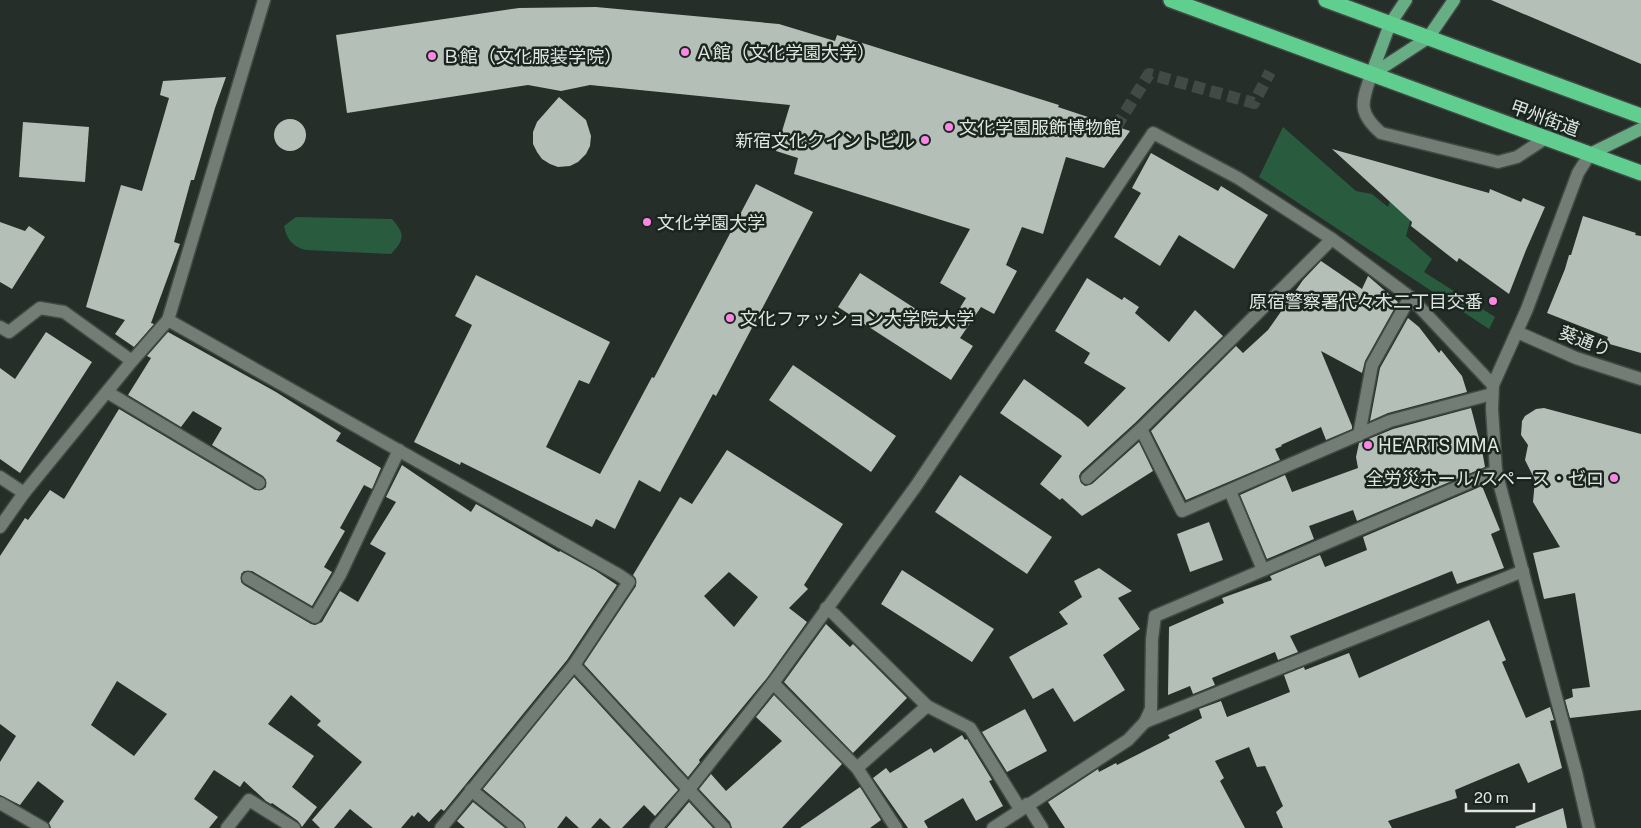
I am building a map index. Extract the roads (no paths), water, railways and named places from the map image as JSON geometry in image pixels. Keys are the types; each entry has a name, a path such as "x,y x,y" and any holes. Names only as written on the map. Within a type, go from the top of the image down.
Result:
{"highway":[{"name":"甲州街道","path":"1171,0 1641,173"},
{"name":"甲州街道","path":"1326,0 1641,116"}],"main road":[{"path":"1371,75 1390,24 1406,0"},
{"path":"1371,75 1428,38 1454,0"},
{"path":"1590,154 1641,129"}],"street":[{"path":"0,527 24,493 168,320 264,0"},
{"path":"1371,75 1364,95 1364,115 1381,134 1498,162 1517,157 1546,138"},
{"path":"656,828 689,790 773,683 916,486 1153,133 1238,178 1332,239 1410,297 1493,390"},
{"path":"1589,828 1576,772 1496,471 1492,409 1493,390 1578,173 1590,154"},
{"path":"1087,478 1141,429 1332,239"},
{"path":"1359,435 1372,365 1410,297"},
{"path":"0,327 8,332 40,308 64,312 132,361"},
{"path":"168,320 620,575 629,582 574,665 441,828"},
{"name":"葵通り","path":"1517,332 1576,358 1641,379"},
{"path":"1141,429 1182,511 1390,421 1493,390"},
{"path":"107,392 259,483"},
{"path":"248,578 315,617 340,575 399,450"},
{"path":"993,828 1128,740 1145,722 1151,709 1152,639 1155,616 1496,471"},
{"path":"0,477 24,493"},
{"path":"1230,491 1263,570"},
{"path":"1145,722 1523,570"},
{"path":"826,608 927,706 970,728 1023,807 1042,828"},
{"path":"574,665 724,828"},
{"path":"773,683 857,768 896,828"},
{"path":"857,768 927,706"},
{"path":"471,790 518,828"},
{"path":"227,828 249,800 294,828"},
{"path":"0,803 43,828"}],"tunnel":[{"path":"1116,127 1149,74 1254,103 1270,72"}],"place":[{"name":"Ａ館（文化学園大学）","path":"685,52"},
{"name":"Ｂ館（文化服装学院）","path":"432,56"},
{"name":"文化学園服飾博物館","path":"949,127"},
{"name":"新宿文化クイントビル","path":"925,140"},
{"name":"文化学園大学","path":"647,222"},
{"name":"原宿警察署代々木二丁目交番","path":"1493,301"},
{"name":"文化ファッション大学院大学","path":"730,318"},
{"name":"HEARTS MMA","path":"1368,445"},
{"name":"全労災ホール/スペース・ゼロ","path":"1614,478"}]}
